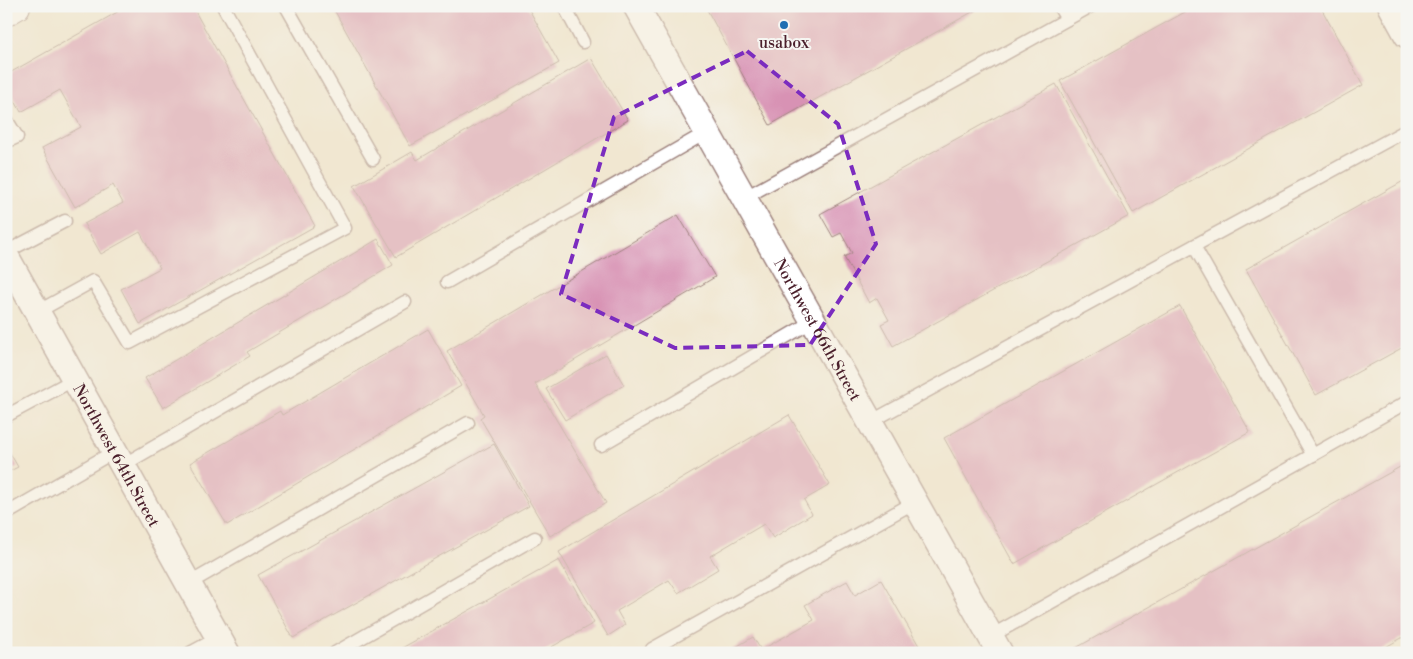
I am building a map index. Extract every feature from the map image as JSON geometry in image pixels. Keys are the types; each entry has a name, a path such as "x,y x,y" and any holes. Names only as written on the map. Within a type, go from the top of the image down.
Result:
{"street":[{"path":"6,12 16,6"},
{"name":"Northwest 66th Street","path":"636,6 995,644"},
{"path":"1391,6 1407,35"},
{"name":"Northwest 64th Street","path":"6,256 222,645"}],"lane":[{"path":"37,312 93,281 130,343 345,228 223,6"},
{"path":"286,6 373,159"},
{"path":"564,6 583,42"},
{"path":"1060,6 1067,19"},
{"path":"744,198 1091,6"},
{"path":"6,119 16,137 6,142"},
{"path":"870,422 1407,130"},
{"path":"447,282 707,132"},
{"path":"6,252 65,221"},
{"path":"1194,246 1313,455"},
{"path":"6,514 119,458 405,302"},
{"path":"600,445 813,321"},
{"path":"6,416 74,379"},
{"path":"995,644 1313,455 1407,402"},
{"path":"188,584 468,422"},
{"path":"652,649 915,502"},
{"path":"335,653 535,538"},
{"path":"190,653 222,645"}],"highlighted area":[{"path":"747,51 838,124 876,244 810,345 675,348 561,294 614,117"}],"building":[{"path":"128,6 192,6 315,226 140,324 121,289 160,268 140,232 101,254 84,224 123,203 113,185 75,207 42,148 81,127 60,90 21,112 6,84 6,75"},
{"path":"332,6 527,6 559,63 410,146"},
{"path":"705,6 983,6 770,125"},
{"path":"1196,6 1320,6 1363,85 1133,213 1060,81"},
{"path":"591,58 628,120 396,257 354,186 412,152 417,160"},
{"path":"1056,84 1129,216 893,346 881,324 889,320 877,298 869,303 844,257 852,253 841,233 833,237 820,214"},
{"path":"1407,179 1407,345 1316,395 1246,269"},
{"path":"678,215 715,277 535,384 606,503 550,536 480,418 484,415 447,351"},
{"path":"378,239 393,265 247,352 250,356 163,408 145,378"},
{"path":"1180,306 1250,432 1014,564 944,438"},
{"path":"428,329 461,386 227,525 190,463 280,411 282,415"},
{"path":"606,354 624,385 565,420 546,389"},
{"path":"789,415 830,485 804,500 812,514 773,538 764,524 710,556 718,569 678,593 669,580 617,611 625,625 608,636 559,552"},
{"path":"494,444 529,506 293,638 258,575"},
{"path":"6,446 18,467 6,473"},
{"path":"1407,463 1407,635 1375,653 1067,653"},
{"path":"559,560 594,623 541,653 393,653"},
{"path":"881,580 922,651 918,653 726,653 753,637 761,650 814,620 805,605 847,581 855,595"}],"place":[{"name":"usabox","path":"784,25"}]}
